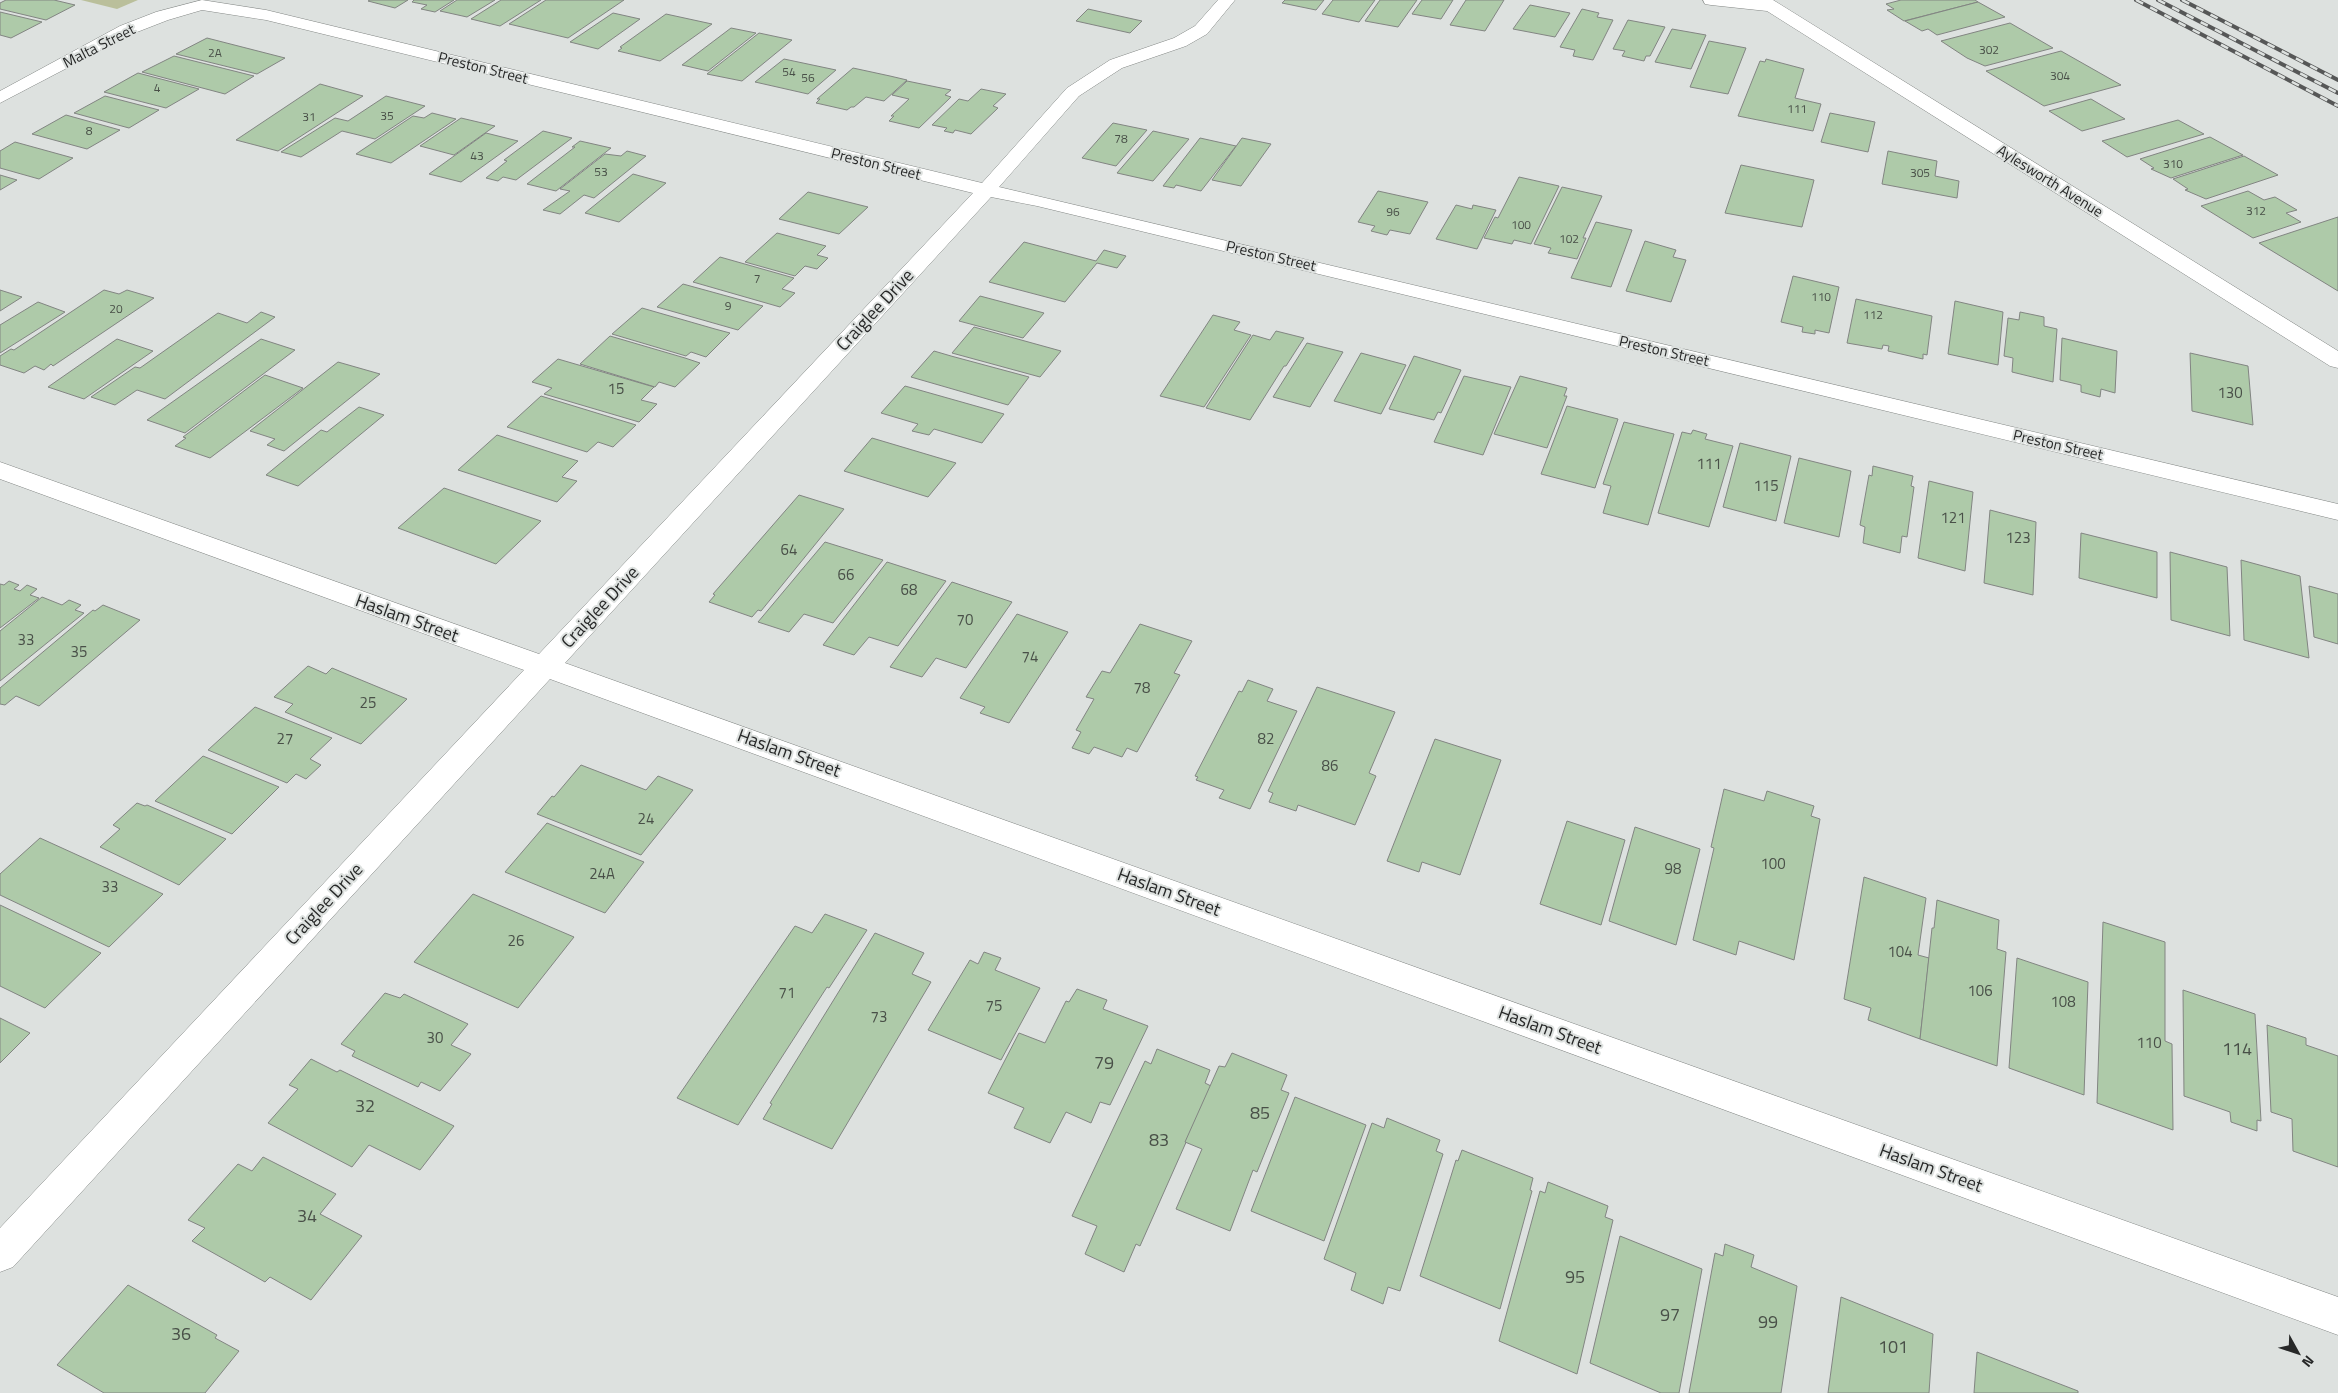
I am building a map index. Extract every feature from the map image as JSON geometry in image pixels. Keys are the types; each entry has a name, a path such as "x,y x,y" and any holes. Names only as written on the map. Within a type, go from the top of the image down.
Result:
{"street":[{"name":"Craiglee Drive","path":"0,1254 986,190 1073,92 1116,64 1180,42 1201,30 1227,0"},
{"path":"1711,0 1768,4"},
{"name":"Aylesworth Avenue","path":"1768,4 2338,361"},
{"name":"Preston Street","path":"202,5 266,15 986,190 2338,512"},
{"name":"Malta Street","path":"0,98 126,30 162,16 202,5"},
{"name":"Haslam Street","path":"0,470 544,668 590,681 2338,1316"}],"green space":[{"path":"81,0 138,0 117,9"}],"building":[{"path":"6,0 54,0 75,5 46,20 0,9 0,3"},
{"path":"408,0 395,8 368,1"},
{"path":"414,0 454,0 435,12 421,9 427,5 412,2"},
{"path":"457,0 495,0 467,17 440,11"},
{"path":"501,0 541,0 500,26 471,19"},
{"path":"546,0 624,0 568,38 509,24"},
{"path":"1285,0 1324,0 1316,10 1282,3"},
{"path":"1333,0 1375,0 1359,22 1322,14"},
{"path":"1380,0 1417,0 1398,27 1365,21"},
{"path":"1422,0 1453,0 1441,19 1412,14"},
{"path":"1466,0 1504,0 1485,31 1450,25"},
{"path":"1901,0 1975,0 1978,2 1904,21 1887,10 1894,9 1886,4"},
{"path":"1978,2 2005,17 1937,35 1928,29 1922,31 1905,21"},
{"path":"1530,5 1570,13 1555,37 1513,29"},
{"path":"1088,9 1142,21 1130,33 1076,21"},
{"path":"1582,9 1599,13 1597,17 1613,20 1593,60 1573,56 1575,50 1560,47"},
{"path":"0,12 42,22 11,38 0,35"},
{"path":"613,13 640,19 598,49 570,42"},
{"path":"666,14 712,24 660,61 618,51 622,48 620,47"},
{"path":"1628,20 1665,27 1650,56 1646,56 1644,61 1622,56 1625,51 1613,49"},
{"path":"2010,23 2053,48 1985,66 1967,58 1941,41"},
{"path":"731,28 756,33 708,71 682,65"},
{"path":"1672,29 1706,35 1691,69 1655,62"},
{"path":"759,33 792,40 742,81 707,74"},
{"path":"207,38 285,58 257,74 176,54"},
{"path":"1709,41 1746,48 1728,94 1690,87"},
{"path":"2061,51 2121,85 2044,106 1986,71"},
{"path":"174,56 254,76 225,94 142,72"},
{"path":"784,59 836,70 808,94 755,82"},
{"path":"1766,59 1804,69 1795,98 1821,104 1813,131 1738,116 1760,61 1765,62"},
{"path":"853,68 907,80 884,101 866,97 847,110 816,103 820,99 817,99"},
{"path":"138,73 199,89 166,108 104,92"},
{"path":"907,81 951,90 945,95 951,97 919,128 889,121 894,116 891,116 909,99 892,95"},
{"path":"320,84 363,96 278,151 236,140"},
{"path":"981,89 1006,94 993,106 998,108 971,134 955,130 953,133 944,131 947,128 932,125 959,99 968,101"},
{"path":"105,96 159,110 129,128 74,113"},
{"path":"386,96 425,106 375,139 342,131 301,157 281,152 335,118 348,121"},
{"path":"2091,99 2125,119 2082,131 2049,111"},
{"path":"432,113 456,119 391,163 356,154 413,116 424,118"},
{"path":"1830,113 1875,122 1868,152 1821,142"},
{"path":"66,115 120,130 87,149 32,134"},
{"path":"461,118 495,126 454,155 420,146"},
{"path":"2178,120 2204,134 2127,157 2102,141"},
{"path":"1113,123 1147,130 1116,166 1082,158"},
{"path":"543,131 572,138 516,180 503,177 498,181 486,178 507,161 504,160"},
{"path":"1153,131 1189,139 1153,181 1117,173"},
{"path":"486,133 518,141 461,182 429,174"},
{"path":"2210,137 2243,155 2171,178 2151,169 2154,168 2140,159"},
{"path":"1200,138 1236,146 1201,191 1176,185 1174,188 1163,186"},
{"path":"1242,138 1271,144 1241,186 1212,180"},
{"path":"580,141 611,148 556,191 527,184 575,147 572,147"},
{"path":"15,142 73,158 39,179 0,168 0,151"},
{"path":"627,151 646,156 594,198 584,195 560,214 543,210 570,191 560,189 605,154 621,156"},
{"path":"1888,151 1937,161 1935,176 1959,181 1957,198 1882,184"},
{"path":"2244,156 2278,175 2206,199 2185,190 2188,189 2173,179"},
{"path":"1741,165 1814,180 1802,227 1725,213"},
{"path":"633,174 666,183 619,222 585,213"},
{"path":"0,175 17,180 0,190"},
{"path":"1519,177 1559,186 1531,244 1514,240 1512,244 1484,238 1495,217 1498,218"},
{"path":"1562,187 1602,196 1583,238 1586,238 1577,259 1548,253 1551,248 1534,244"},
{"path":"1378,191 1428,202 1410,234 1390,230 1387,235 1371,231 1375,226 1358,222"},
{"path":"2248,191 2264,200 2275,197 2297,210 2286,213 2301,222 2253,238 2201,206"},
{"path":"808,192 868,207 839,234 779,219"},
{"path":"1456,205 1472,209 1473,205 1496,210 1477,249 1436,239"},
{"path":"2338,217 2338,291 2259,243"},
{"path":"1596,222 1632,230 1611,287 1571,278"},
{"path":"777,233 826,246 817,255 828,258 817,269 805,266 795,276 745,262"},
{"path":"1645,241 1676,250 1673,257 1686,260 1671,302 1626,291"},
{"path":"1024,242 1096,261 1104,250 1126,256 1117,268 1097,263 1065,302 989,282"},
{"path":"720,257 794,278 782,289 795,293 780,307 693,282"},
{"path":"1793,276 1839,287 1829,333 1815,330 1815,334 1802,332 1803,327 1781,322"},
{"path":"683,284 763,306 738,330 657,307"},
{"path":"0,290 22,297 0,311"},
{"path":"104,290 119,294 127,290 154,298 53,366 51,364 44,370 35,366 24,373 0,365 0,356 11,349 14,350"},
{"path":"980,296 1044,313 1023,338 959,321"},
{"path":"1856,299 1932,316 1927,355 1923,354 1923,359 1888,351 1889,346 1883,345 1882,349 1847,343"},
{"path":"1955,301 2003,312 1998,365 1948,354"},
{"path":"38,302 65,312 0,353 0,325"},
{"path":"642,308 730,333 706,357 691,352 686,356 612,334"},
{"path":"261,312 275,317 165,399 137,390 115,405 91,397 135,367 140,368 218,313 247,323"},
{"path":"2020,312 2044,317 2044,326 2057,329 2053,382 2012,372 2013,358 2004,356 2008,318 2019,320"},
{"path":"1213,315 1240,322 1234,330 1251,335 1204,407 1160,396"},
{"path":"974,327 1061,351 1040,377 952,353"},
{"path":"1276,331 1304,338 1250,420 1206,408 1253,335 1270,340"},
{"path":"610,336 700,363 675,387 659,382 655,387 580,364"},
{"path":"2062,338 2117,351 2115,393 2101,389 2100,397 2081,392 2081,385 2060,380"},
{"path":"117,339 153,351 84,399 48,387"},
{"path":"261,339 295,350 185,433 147,420"},
{"path":"1307,343 1343,352 1310,407 1273,397"},
{"path":"934,351 1029,377 1008,405 911,377"},
{"path":"1361,353 1406,365 1381,414 1334,401"},
{"path":"2190,353 2248,366 2253,425 2192,411"},
{"path":"1414,356 1461,370 1441,413 1438,412 1434,420 1389,409"},
{"path":"558,359 654,387 641,400 657,404 639,422 544,394 552,388 532,382"},
{"path":"338,362 380,374 284,451 267,445 275,439 250,431"},
{"path":"265,375 303,388 210,458 175,446 186,438 183,437"},
{"path":"1464,376 1511,387 1483,455 1434,442"},
{"path":"1520,376 1567,388 1564,396 1567,396 1547,448 1494,434"},
{"path":"905,386 1004,414 982,443 934,429 929,435 912,431 918,424 881,413"},
{"path":"541,396 636,425 613,447 598,442 587,452 507,427"},
{"path":"1567,406 1618,419 1595,488 1541,474"},
{"path":"359,407 384,415 298,486 266,475 321,430 327,432"},
{"path":"1624,422 1674,434 1648,525 1603,513 1611,486 1603,484"},
{"path":"1693,430 1707,434 1705,439 1733,446 1709,527 1658,513 1682,432 1691,434"},
{"path":"497,435 578,461 562,477 577,481 557,502 458,470"},
{"path":"872,438 956,463 928,497 844,471"},
{"path":"1740,443 1791,456 1776,521 1723,507"},
{"path":"1799,458 1851,471 1839,537 1784,523"},
{"path":"1873,466 1913,476 1911,486 1914,487 1907,537 1902,536 1900,553 1863,543 1865,527 1860,525 1869,475 1872,476"},
{"path":"1929,481 1973,492 1965,571 1918,558"},
{"path":"444,488 541,521 496,564 398,528"},
{"path":"799,495 844,509 761,611 758,610 752,617 709,602 715,595 713,594"},
{"path":"1990,510 2036,522 2033,595 1984,583"},
{"path":"2081,533 2157,552 2157,598 2079,578"},
{"path":"825,542 883,560 833,623 804,614 789,632 758,622"},
{"path":"2170,552 2227,567 2230,636 2171,620"},
{"path":"2241,560 2300,576 2309,658 2244,640"},
{"path":"887,562 946,581 898,646 869,637 854,655 823,645"},
{"path":"9,581 19,585 14,589 20,591 27,585 37,589 30,595 39,598 0,628 0,584 4,585"},
{"path":"952,582 1012,602 966,668 936,658 922,677 890,667"},
{"path":"2309,586 2338,594 2338,644 2314,637"},
{"path":"42,597 62,605 69,600 81,605 75,610 84,613 0,681 0,631"},
{"path":"103,605 140,620 39,706 16,696 5,705 0,704 0,688 93,610 95,611"},
{"path":"1017,614 1068,632 1009,723 980,713 985,707 960,698"},
{"path":"1140,624 1192,641 1174,673 1180,675 1137,752 1127,748 1122,757 1094,747 1089,754 1072,748 1081,732 1076,730 1094,699 1086,697 1102,671 1110,673"},
{"path":"308,666 326,674 332,668 407,699 361,744 285,712 293,704 274,697"},
{"path":"1248,680 1273,689 1267,701 1297,711 1250,809 1219,798 1224,790 1196,780 1198,777 1195,776 1239,691 1242,692"},
{"path":"1317,687 1395,712 1369,773 1376,776 1355,825 1298,805 1296,811 1269,802 1273,793 1268,791"},
{"path":"255,707 332,738 310,759 321,765 306,779 296,774 287,783 208,750"},
{"path":"1435,739 1501,760 1460,875 1422,862 1419,872 1387,861"},
{"path":"203,756 279,787 232,834 155,801"},
{"path":"581,765 646,790 658,776 693,790 641,855 537,814"},
{"path":"1724,789 1764,801 1767,791 1814,806 1811,816 1820,819 1794,960 1739,941 1736,955 1693,940 1714,848 1711,847"},
{"path":"137,803 147,805 226,839 179,885 100,847 120,829 113,825"},
{"path":"1567,821 1625,840 1601,925 1540,904"},
{"path":"547,823 644,862 605,913 505,872"},
{"path":"1635,827 1700,849 1676,945 1609,921"},
{"path":"40,838 163,894 109,947 0,895 0,874"},
{"path":"1864,877 1926,898 1918,955 1929,958 1920,1039 1868,1020 1871,1008 1844,999"},
{"path":"473,894 574,937 518,1008 414,962"},
{"path":"1937,900 1999,920 1997,949 2006,952 1997,1066 1920,1039 1932,928 1934,928"},
{"path":"0,905 101,953 45,1008 0,986"},
{"path":"825,914 867,930 829,988 827,987 738,1125 677,1098 795,926 812,933"},
{"path":"2103,922 2165,942 2165,1041 2172,1044 2173,1130 2097,1103"},
{"path":"875,933 924,953 912,974 931,982 832,1149 763,1119 772,1104 770,1103"},
{"path":"984,952 1001,958 995,970 1040,988 1001,1060 928,1030 970,960 978,964"},
{"path":"2017,958 2088,982 2084,1095 2009,1068"},
{"path":"1077,989 1107,1000 1103,1009 1148,1026 1110,1105 1100,1102 1091,1123 1066,1112 1050,1143 1014,1128 1024,1108 988,1093 1019,1033 1045,1043 1066,1001 1069,1002"},
{"path":"2183,990 2255,1014 2261,1121 2257,1120 2257,1131 2231,1122 2230,1112 2184,1096"},
{"path":"385,993 400,998 404,994 468,1024 451,1045 471,1054 440,1091 421,1082 418,1087 352,1056 355,1051 341,1044"},
{"path":"0,1018 30,1033 0,1063"},
{"path":"2267,1025 2306,1038 2306,1045 2338,1056 2338,1167 2293,1151 2292,1119 2271,1112"},
{"path":"1157,1049 1210,1070 1205,1083 1211,1086 1140,1246 1136,1244 1124,1272 1085,1254 1097,1226 1072,1216 1145,1061 1151,1064"},
{"path":"1232,1053 1287,1075 1281,1090 1289,1093 1257,1172 1253,1170 1230,1231 1176,1209 1202,1149 1185,1142 1219,1066 1225,1067"},
{"path":"311,1059 337,1072 340,1070 454,1126 420,1170 369,1145 352,1167 268,1123 298,1089 289,1085"},
{"path":"1295,1097 1366,1125 1324,1241 1251,1211"},
{"path":"1387,1118 1440,1140 1436,1151 1443,1154 1400,1291 1388,1287 1383,1304 1351,1290 1356,1273 1324,1259 1372,1123 1384,1128"},
{"path":"1462,1150 1533,1178 1530,1190 1532,1191 1500,1309 1420,1276 1456,1160 1458,1161"},
{"path":"263,1157 336,1194 320,1214 362,1236 311,1300 270,1277 265,1282 192,1241 205,1228 188,1220 238,1164 252,1171"},
{"path":"1548,1182 1608,1206 1605,1217 1613,1220 1577,1374 1499,1341 1540,1191 1545,1193"},
{"path":"1620,1236 1702,1269 1679,1393 1661,1393 1590,1363"},
{"path":"1725,1244 1754,1255 1751,1267 1797,1286 1781,1393 1689,1393 1715,1253 1723,1256"},
{"path":"128,1285 217,1335 215,1338 239,1351 205,1393 104,1393 57,1365"},
{"path":"1841,1297 1933,1334 1929,1393 1828,1393"},
{"path":"1977,1352 2078,1391 2078,1393 1974,1393"}],"railway":[{"path":"2136,0 2338,106"},
{"path":"2158,0 2338,93"},
{"path":"2182,0 2338,80"}]}
